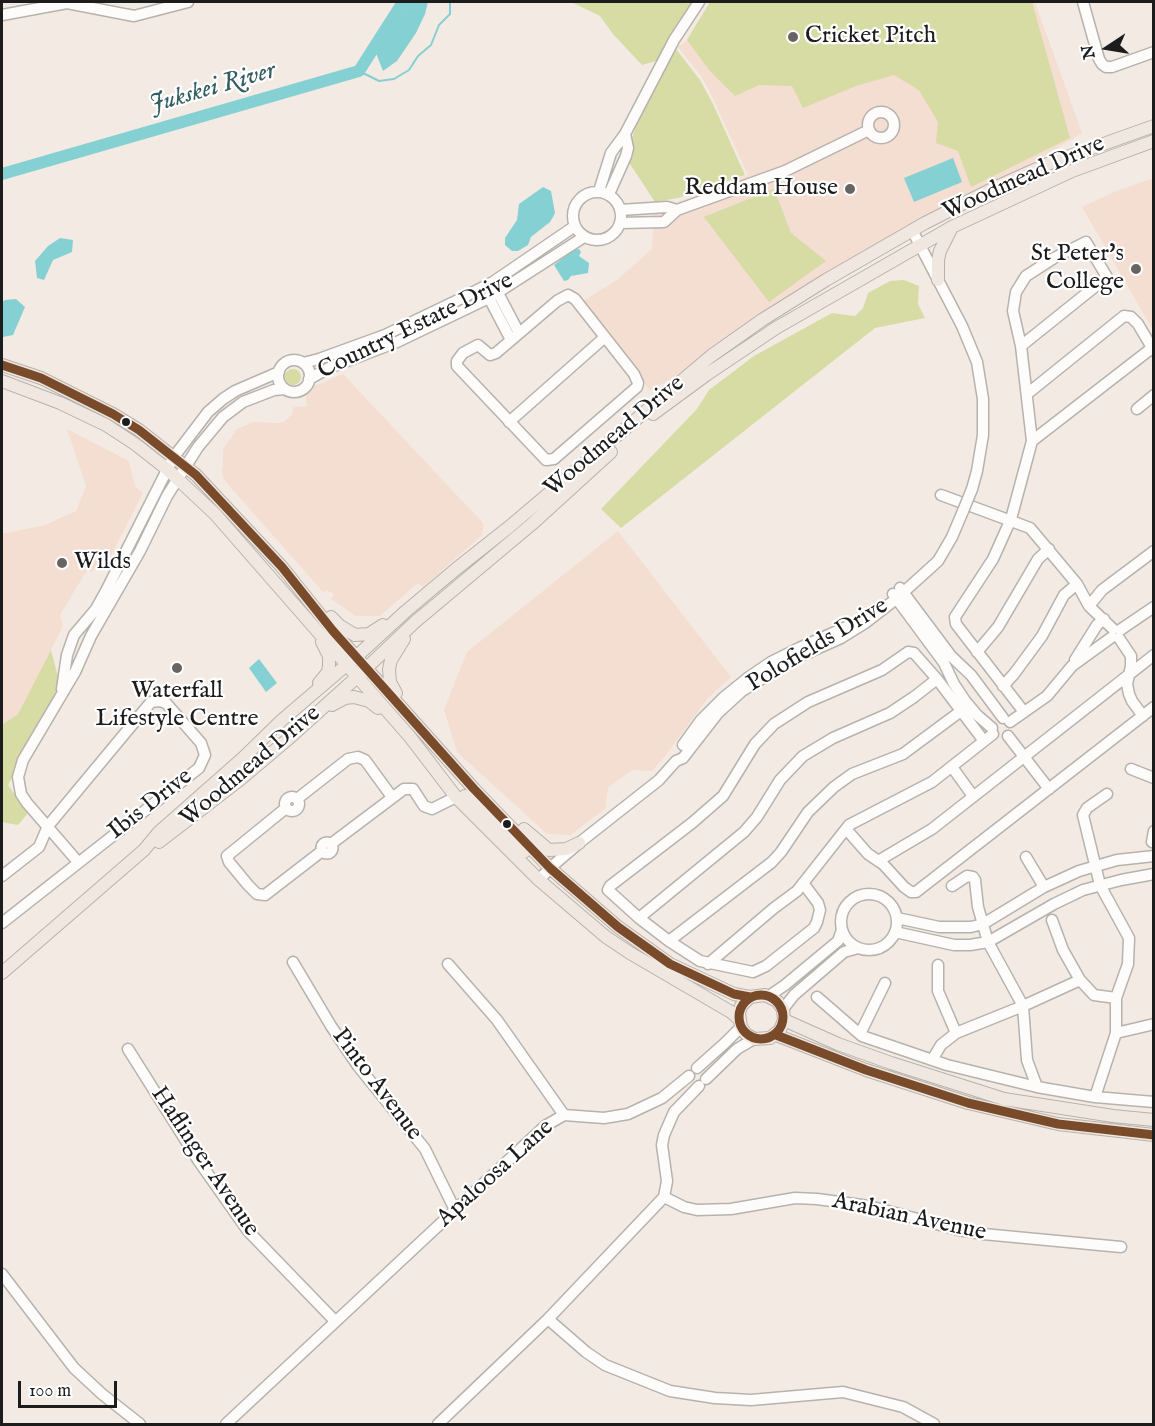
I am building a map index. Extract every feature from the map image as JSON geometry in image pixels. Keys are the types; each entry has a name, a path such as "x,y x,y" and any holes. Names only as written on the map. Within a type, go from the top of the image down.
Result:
{"main road":[{"name":"Woodmead Drive","path":"2,973 144,849 159,832 243,758 282,720 406,611 534,507 711,356 807,291 912,230 992,189 1050,163 1154,126"},
{"name":"Woodmead Drive","path":"144,849 194,816 287,740 415,622 532,524 657,411 776,328 952,227 1072,171 1154,141"},
{"path":"938,280 940,251 952,227"},
{"path":"2,365 41,378 113,414 139,430 170,463 178,479 215,514 410,737 456,797 545,874 669,964 719,989 750,997 769,996 777,1001 783,1015 849,1048 930,1077 1004,1099 1154,1120"},
{"path":"2,381 60,403 106,425 170,463 185,467 207,485 310,599 340,626 356,635 369,634 406,611"},
{"path":"310,599 333,631 408,712 581,917 622,948 717,1004 740,1023 746,1034 754,1039 764,1040 776,1035 866,1070 968,1103 1058,1124 1154,1135"},
{"path":"408,712 390,682 389,669 394,654 415,622"},
{"path":"282,720 323,680 328,672 329,656 310,624"},
{"path":"287,740 324,710 341,700 354,697 369,700 410,737"},
{"path":"474,789 485,793 549,850 566,849 579,843"},
{"path":"740,1023 741,1006 750,997"},
{"path":"776,1035 783,1015"}],"street":[{"path":"2,15 67,3 134,16 188,2"},
{"path":"604,193 609,159 625,134 669,49 699,2"},
{"path":"1083,2 1099,59 1106,67 1154,52"},
{"path":"621,223 662,223 677,210 785,171 869,130"},
{"path":"589,192 604,193 616,201 620,210 621,223 618,230 606,239 591,240 584,237 574,226 572,216 574,206 589,192"},
{"path":"620,210 663,207 677,210"},
{"name":"Country Estate Drive","path":"303,363 385,335 490,291 574,226"},
{"name":"Polofields Drive","path":"545,874 579,843 645,792 676,761 683,758 718,713 742,691 794,658 842,638 865,623 938,561 952,537 977,471 983,435 981,379 972,348 912,230"},
{"name":"Country Estate Drive","path":"309,380 329,368 397,342 584,237"},
{"path":"1021,346 1107,277 1086,242 1026,276 1016,292 1013,311 1021,346 1032,441 1011,519 993,559 955,617 956,624 1024,712"},
{"path":"490,291 515,337"},
{"path":"568,295 575,299 634,374 638,382 637,387 552,460 543,459 457,364 459,357 477,345 492,355 515,337 557,301 568,295"},
{"path":"1027,394 1124,316 1128,315 1138,324 1153,350 1032,441"},
{"path":"509,422 605,337"},
{"path":"2,923 78,862 21,794 18,777 23,760 75,672 91,636 123,583 167,496 203,440 230,411 254,397 274,390 299,391 306,386 309,380 308,370 303,363 294,360 286,362 279,372 235,391 223,399 208,412 170,463 106,591 96,609 78,629 69,647 62,692"},
{"path":"279,372 279,381 285,389"},
{"path":"1137,409 1154,395"},
{"path":"941,495 1011,519 1034,531 1077,584 1089,606 1104,619 1131,656 1127,684 1132,701 1143,716"},
{"path":"977,652 999,627 1038,559 1049,549"},
{"path":"1089,606 1102,590 1154,551"},
{"path":"1003,686 1042,636 1064,595 1077,584"},
{"path":"898,593 947,659 957,688 990,734"},
{"path":"1072,666 1154,607"},
{"path":"708,964 797,891 846,829 922,787 952,767 990,734 996,719 1006,720 1024,712 1047,696 1072,666 1097,625 1104,619"},
{"path":"803,883 814,897 820,910 814,928 759,970 742,971 708,964 669,941 609,892 610,886 692,823 723,796 755,744 774,724 808,702 882,670 908,652 914,654 937,679 961,711 990,734 1002,738 1008,736 1012,731 1006,720 971,675 947,659"},
{"path":"878,861 932,829 1154,655"},
{"path":"957,688 971,675"},
{"path":"639,918 744,832 757,817 780,780 803,756 833,738 890,713 937,679"},
{"name":"Ibis Drive","path":"48,826 150,703 160,701 166,703 201,743 205,755 202,765 78,862"},
{"path":"846,829 868,854 914,893 1154,707"},
{"path":"669,941 772,862 808,812 834,786 852,774 903,754 961,711"},
{"path":"1008,736 1049,789"},
{"path":"392,797 365,760 358,757 348,759 297,799 299,802 297,808 292,811 286,808 227,856 229,862 257,894 265,895 322,851 330,853 331,844 404,789 411,788 424,806 432,809 456,797"},
{"path":"952,767 974,796"},
{"path":"1131,769 1154,778"},
{"path":"1095,1097 1116,1033 1116,998 1128,964 1129,938 1100,885 1083,814 1087,808 1107,794"},
{"path":"2,876 39,847 48,826"},
{"path":"897,918 924,925 963,928 983,924 1061,878 1117,860 1154,856"},
{"path":"1026,857 1044,887"},
{"path":"895,932 961,945 988,942 1083,890 1154,874"},
{"path":"952,886 967,876 975,880 978,907 988,942 1023,1006 1027,1060 1037,1087"},
{"path":"769,996 840,938 843,911 854,899 869,894 884,898 890,904 897,918 895,932 883,947 870,950 858,948 844,952 794,995 783,1015"},
{"path":"1052,920 1063,950 1080,980 1094,994 1116,998"},
{"path":"842,930 848,940 858,948"},
{"name":"Pinto Avenue","path":"293,962 352,1058 425,1149 455,1210"},
{"path":"448,964 497,1020 564,1115"},
{"path":"938,965 938,991 956,1033"},
{"path":"932,1060 941,1045 956,1033 1080,980"},
{"path":"860,1034 885,983"},
{"path":"817,998 860,1034 877,1042 972,1073 1095,1097 1154,1102"},
{"name":"Apaloosa Lane","path":"226,1425 535,1134 564,1115 611,1118 628,1114 662,1098 693,1072 740,1023"},
{"path":"1116,1033 1154,1024"},
{"path":"442,1423 548,1319 664,1197 667,1180 663,1141 674,1112 717,1067 737,1049 754,1039"},
{"name":"Haflinger Avenue","path":"128,1049 198,1160 248,1231 335,1322"},
{"path":"708,1057 717,1067"},
{"path":"662,1098 674,1112"},
{"name":"Arabian Avenue","path":"664,1197 693,1210 731,1209 795,1198 817,1199 869,1206 959,1230 983,1234 1121,1247"},
{"path":"2,1274 74,1368 140,1425"},
{"path":"548,1319 604,1365 670,1391 751,1400 843,1392 903,1407 934,1425"}],"shaded area":[{"name":"Reddam House","path":"710,2 1035,2 1082,133 650,391 583,301 617,280 652,249 654,206 676,203 748,175 710,92 701,76 678,47 687,40"},
{"name":"St Peter's College","path":"1154,178 1153,330 1082,207 1114,192"},
{"path":"343,374 484,524 482,535 446,567 423,587 418,583 380,616 356,616 331,599 334,594 326,590 324,593 225,481 221,470 223,469 223,449 237,429 253,422 279,423 285,421 292,414 294,407 307,406 306,396 310,388"},
{"name":"Wilds","path":"67,429 129,461 135,486 143,493 105,567 92,571 87,570 60,615 63,626 18,714 2,725 2,534 45,525 76,511 86,486"},
{"path":"618,531 731,677 708,698 652,771 632,770 608,788 605,809 570,835 547,834 457,752 444,710 467,652"}],"green space":[{"path":"571,2 694,2 659,60 642,65 613,34 600,16"},
{"path":"710,2 1032,2 1070,138 971,187 958,151 936,143 938,122 919,90 894,75 856,86 803,108 792,86 759,85 735,96 710,71 687,40"},
{"path":"676,49 700,80 745,175 678,198 655,202 630,164 631,140 644,105"},
{"path":"774,189 791,233 826,261 769,302 704,217"},
{"path":"904,280 919,286 918,304 925,318 875,328 621,528 601,509 697,409 709,390 754,356 832,313 855,316 863,308 868,293 890,281"},
{"path":"290,369 296,369 301,377 299,383 290,385 285,380 285,374"},
{"path":"51,650 62,692 8,785 28,813 18,825 2,822 2,725 18,714"}],"water":[{"path":"407,2 428,2 416,33 397,61 383,71 374,48 403,13"},
{"path":"953,158 962,182 914,202 904,178"},
{"path":"543,187 551,191 555,213 550,222 531,237 528,245 518,251 512,251 505,245 505,238 517,220 519,204"},
{"path":"60,238 73,240 72,252 53,260 44,280 37,278 35,261 48,246"},
{"path":"579,249 581,252 579,256 589,263 588,273 571,276 564,281 554,265 573,250"},
{"path":"16,299 25,307 13,335 3,337 2,302"},
{"path":"259,659 277,683 266,692 249,668"}],"waterway":[{"name":"Jukskei River","path":"2,174 359,71 403,2"},
{"path":"359,71 379,81 394,79 409,70 418,56 431,45 439,25 450,14 450,2"}],"transit line":[{"path":"2,365 41,378 113,414 139,430 196,475 282,567 333,631 474,789 550,868 618,927 670,964 734,994 750,997"},
{"path":"761,995 769,996 777,1001 782,1009 783,1017 782,1025 777,1033 769,1038 761,1039 753,1038 745,1033 740,1025 739,1017 740,1009 745,1001 753,996 761,995"},
{"path":"776,1035 866,1070 968,1103 1058,1124 1154,1135"}],"place":[{"name":"Cricket Pitch","path":"793,37"},
{"name":"Reddam House","path":"850,189"},
{"name":"St Peter's College","path":"1136,269"},
{"name":"Wilds","path":"62,563"},
{"name":"Waterfall Lifestyle Centre","path":"177,668"}]}
